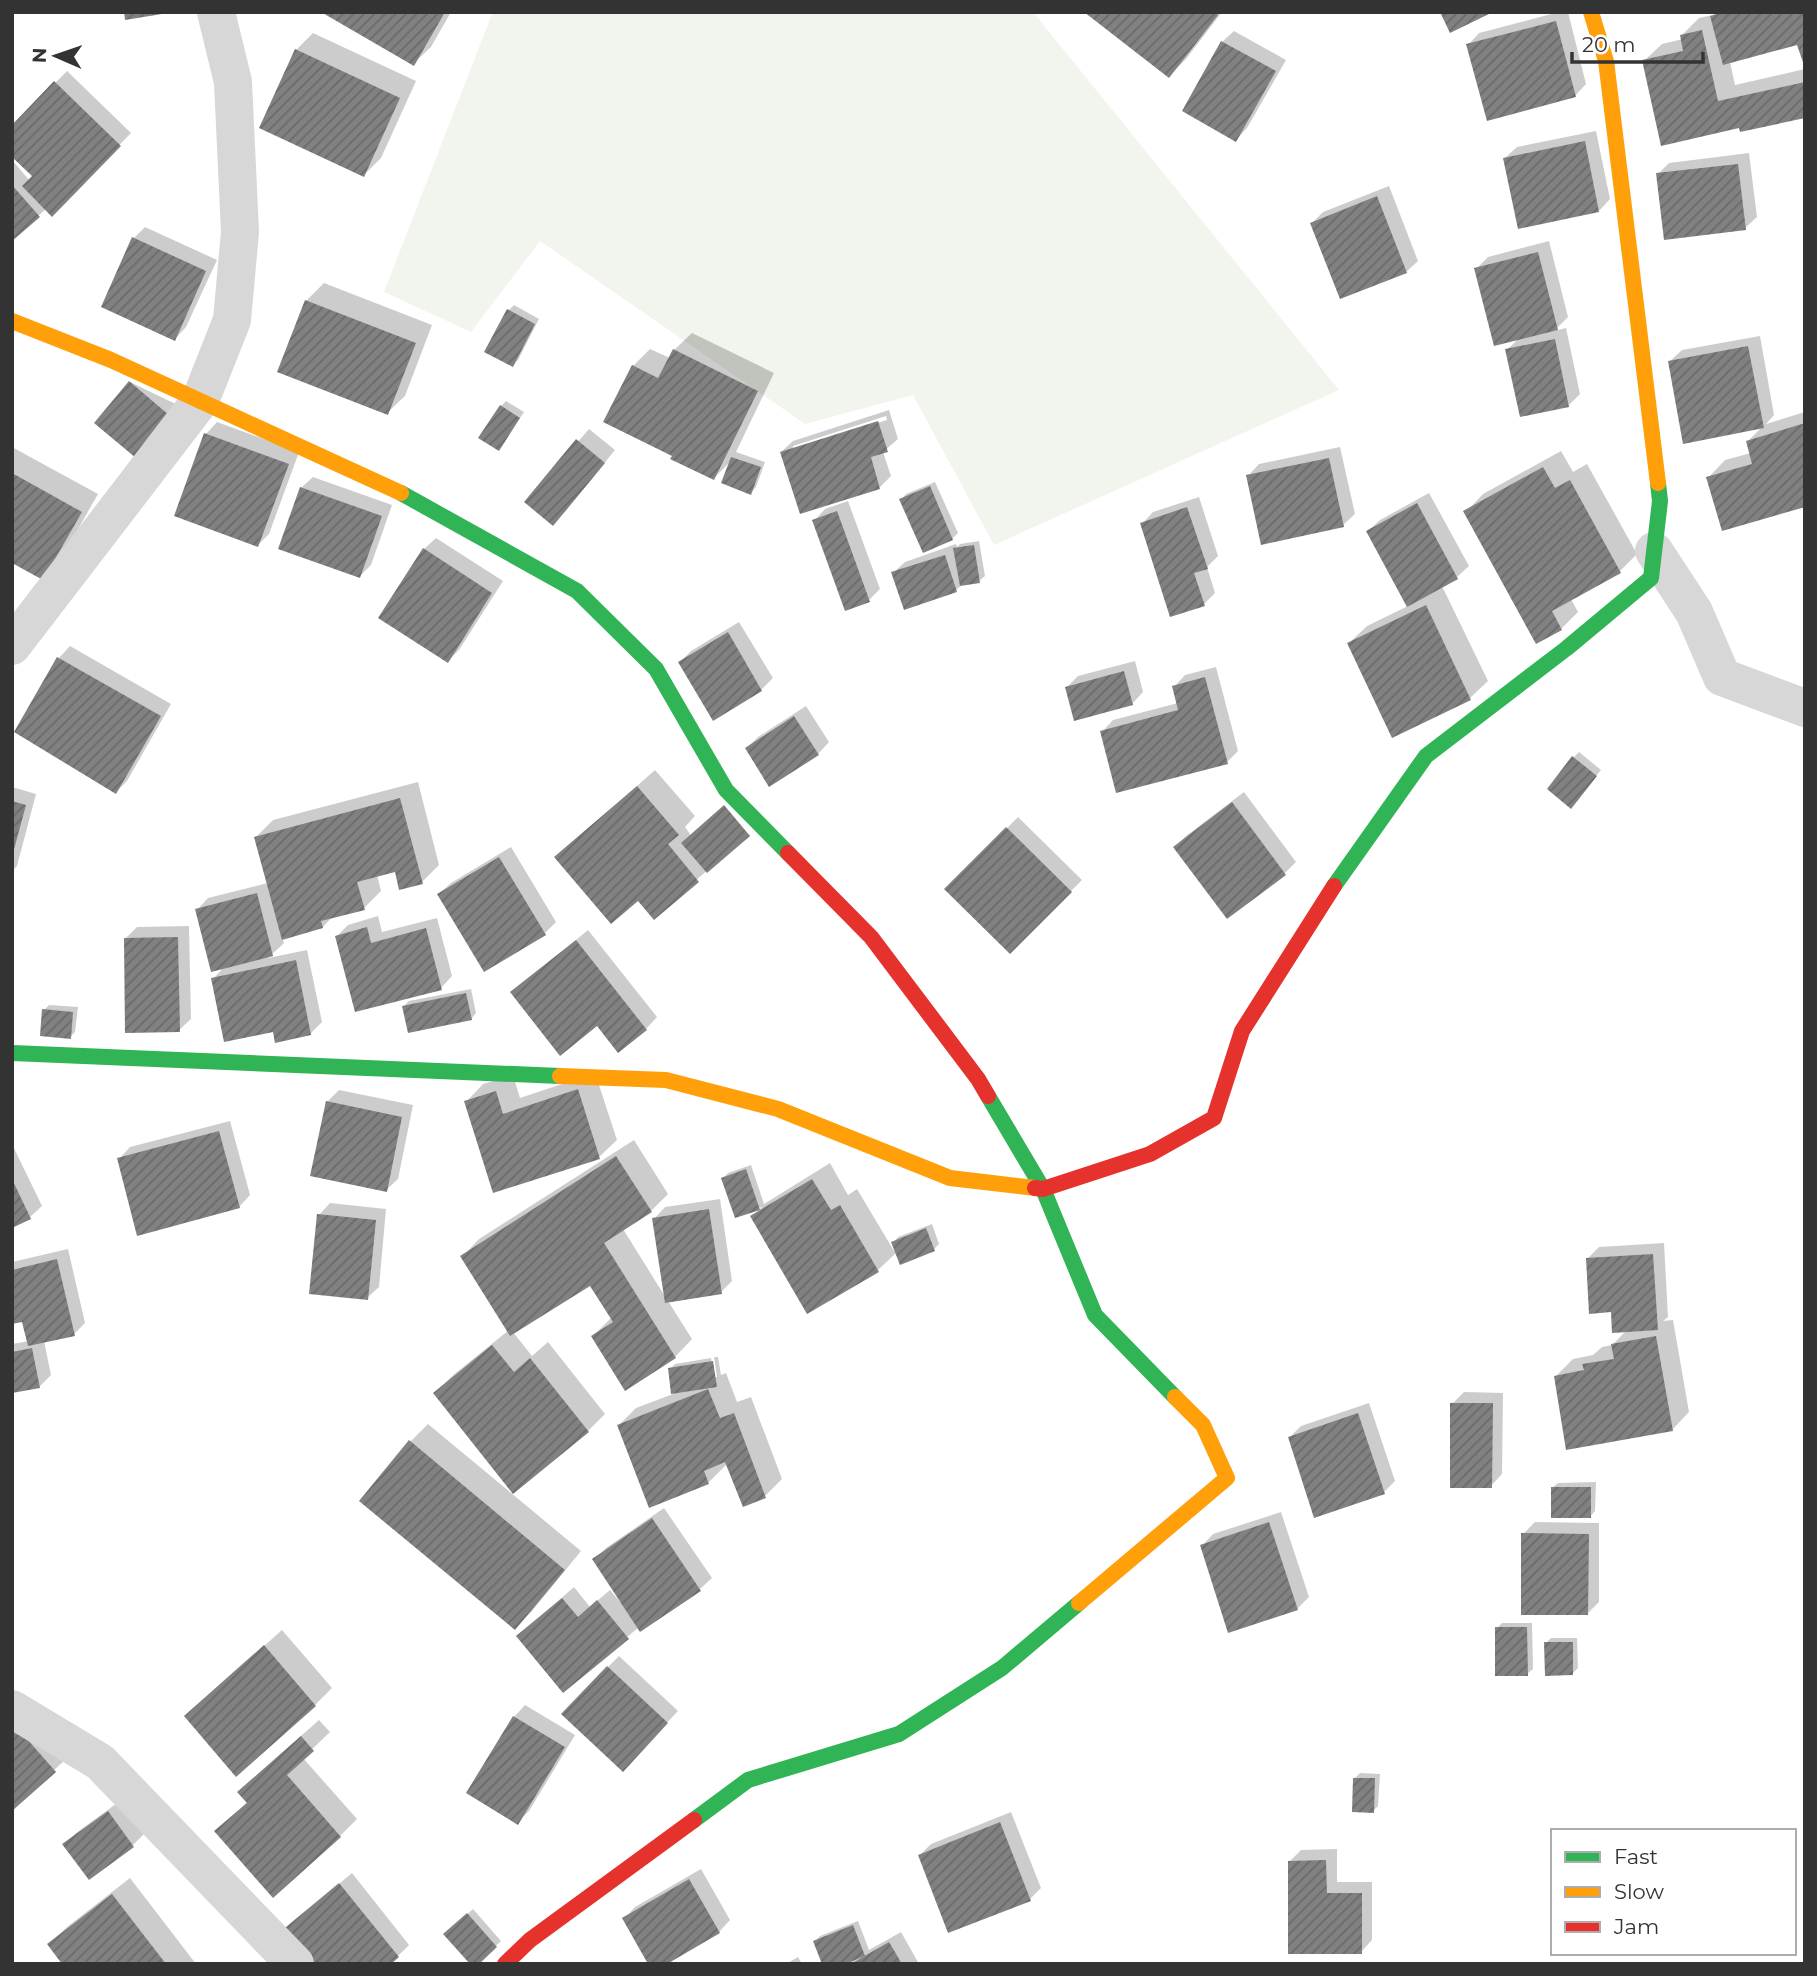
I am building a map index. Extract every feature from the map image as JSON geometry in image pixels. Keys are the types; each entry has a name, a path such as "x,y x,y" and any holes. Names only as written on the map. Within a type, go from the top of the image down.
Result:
{"street":[{"path":"12,646 200,401 232,320 240,232 233,82 216,12"},
{"path":"12,1052 666,1080 778,1109 950,1178 1043,1189 1150,1154 1214,1118 1242,1031 1327,897 1426,756 1567,648 1651,578 1660,501 1606,61 1591,12"},
{"path":"12,321 111,360 406,495 577,591 656,669 726,790 871,937 978,1079 1043,1189 1095,1315 1203,1425 1227,1478 1002,1668 899,1734 748,1780 530,1940 505,1964"},
{"path":"1654,551 1694,612 1722,677 1805,708"},
{"path":"12,1709 100,1762 295,1964"}],"shaded area":[{"path":"490,12 1033,12 1339,390 994,545 913,395 805,424 540,241 471,332 384,292 492,14"}],"building":[{"path":"124,12 162,12 162,14 125,20"},
{"path":"321,12 445,12 414,66"},
{"path":"1084,12 1215,12 1218,15 1169,78"},
{"path":"1440,12 1493,12 1450,33"},
{"path":"1724,12 1805,12 1805,68 1797,45 1723,65 1710,16"},
{"path":"1556,21 1576,97 1487,121 1466,44"},
{"path":"1702,30 1718,101 1805,82 1805,118 1740,132 1739,128 1661,146 1642,60 1683,51 1680,35"},
{"path":"1221,41 1276,71 1236,142 1182,111"},
{"path":"295,49 400,98 364,177 259,128"},
{"path":"54,81 121,146 52,217 22,186 32,176 12,157 12,125"},
{"path":"1585,141 1599,212 1518,229 1503,158"},
{"path":"1738,164 1746,230 1664,240 1656,173"},
{"path":"12,185 40,217 12,241"},
{"path":"1377,196 1407,273 1340,299 1310,223"},
{"path":"132,237 206,271 175,341 101,307"},
{"path":"1538,252 1558,330 1494,346 1474,268"},
{"path":"305,300 416,343 388,415 277,372"},
{"path":"507,309 535,324 513,367 484,352"},
{"path":"1555,339 1569,407 1520,417 1505,349"},
{"path":"1748,346 1764,428 1683,444 1668,361"},
{"path":"673,349 758,391 714,480 603,422 632,365 658,378"},
{"path":"129,381 176,421 142,463 94,423"},
{"path":"500,405 520,418 499,451 478,438"},
{"path":"878,421 888,452 871,457 880,489 800,514 780,452"},
{"path":"1805,423 1805,507 1722,531 1706,477 1752,464 1746,441"},
{"path":"204,433 289,464 258,547 174,516"},
{"path":"576,439 605,463 553,526 524,502"},
{"path":"731,457 761,467 751,495 721,483"},
{"path":"1329,458 1344,527 1261,545 1246,475"},
{"path":"1543,467 1555,488 1570,480 1621,573 1552,611 1562,630 1536,644 1463,511"},
{"path":"12,473 82,512 43,580 12,563"},
{"path":"930,486 953,540 923,553 899,499"},
{"path":"300,487 382,516 360,578 278,549"},
{"path":"1417,503 1458,579 1407,607 1366,531"},
{"path":"1187,507 1208,569 1194,573 1205,606 1170,617 1140,523"},
{"path":"837,511 870,602 845,611 812,520"},
{"path":"974,545 980,583 960,586 953,548"},
{"path":"423,548 492,593 448,663 378,618"},
{"path":"945,555 957,592 904,610 891,572"},
{"path":"1426,605 1471,700 1392,738 1347,643"},
{"path":"728,632 762,691 713,721 678,662"},
{"path":"57,657 161,716 116,794 14,732"},
{"path":"1124,671 1133,705 1074,721 1065,687"},
{"path":"1205,677 1228,764 1116,793 1100,731 1178,710 1172,686"},
{"path":"794,716 819,755 769,787 745,748"},
{"path":"1572,756 1597,776 1571,809 1547,789"},
{"path":"637,786 679,835 668,844 699,882 654,920 638,901 611,924 554,857"},
{"path":"400,798 423,884 399,890 395,872 357,882 365,910 321,921 323,928 282,940 254,837"},
{"path":"12,801 26,805 13,853 12,853"},
{"path":"1232,802 1286,875 1227,919 1173,847"},
{"path":"724,805 750,836 707,873 681,843"},
{"path":"1006,827 1072,892 1010,954 944,889"},
{"path":"499,857 546,935 484,972 437,894"},
{"path":"257,893 273,956 211,972 195,909"},
{"path":"367,927 371,943 426,928 442,990 355,1012 335,936"},
{"path":"178,937 180,1032 125,1033 124,938"},
{"path":"576,940 647,1030 618,1053 597,1026 560,1056 510,992"},
{"path":"296,960 311,1035 275,1043 273,1032 224,1042 211,978"},
{"path":"466,993 472,1020 408,1033 402,1006"},
{"path":"42,1009 73,1012 71,1039 40,1036"},
{"path":"578,1089 600,1159 493,1193 464,1101 496,1091 503,1114"},
{"path":"326,1101 402,1117 387,1192 310,1176"},
{"path":"219,1131 240,1208 137,1236 117,1158"},
{"path":"616,1156 652,1212 604,1243 676,1358 625,1391 591,1336 613,1322 590,1286 510,1336 460,1256"},
{"path":"746,1169 760,1210 735,1218 721,1178"},
{"path":"12,1179 31,1219 12,1228"},
{"path":"812,1179 831,1210 840,1205 879,1272 807,1314 750,1216"},
{"path":"709,1209 722,1294 665,1303 652,1218"},
{"path":"317,1214 376,1220 368,1300 309,1294"},
{"path":"926,1228 935,1251 900,1265 891,1242"},
{"path":"1653,1254 1658,1330 1612,1333 1611,1312 1589,1314 1586,1258"},
{"path":"57,1259 75,1336 28,1346 22,1322 12,1324 12,1270"},
{"path":"1656,1336 1673,1431 1566,1450 1554,1376 1584,1370 1582,1364 1614,1359 1611,1344"},
{"path":"492,1345 514,1372 530,1358 589,1432 513,1494 433,1393"},
{"path":"32,1348 40,1388 12,1393 12,1352"},
{"path":"713,1361 717,1387 671,1394 668,1368"},
{"path":"708,1389 720,1418 734,1413 766,1498 743,1507 725,1462 704,1471 709,1484 649,1508 617,1425"},
{"path":"1450,1403 1493,1403 1492,1488 1450,1488"},
{"path":"1358,1413 1385,1494 1314,1518 1288,1437"},
{"path":"409,1440 565,1570 515,1630 359,1501"},
{"path":"1551,1487 1591,1487 1591,1518 1551,1518"},
{"path":"652,1518 701,1591 640,1632 592,1559"},
{"path":"1269,1522 1298,1610 1228,1633 1200,1545"},
{"path":"1521,1533 1589,1534 1588,1615 1521,1615"},
{"path":"562,1598 578,1617 597,1600 629,1639 563,1693 516,1636"},
{"path":"1495,1627 1527,1627 1528,1676 1495,1676"},
{"path":"1544,1642 1573,1642 1573,1675 1545,1676"},
{"path":"264,1645 316,1706 236,1777 184,1716"},
{"path":"607,1666 668,1723 623,1772 561,1714"},
{"path":"513,1716 565,1747 518,1825 466,1793"},
{"path":"12,1722 56,1772 12,1811"},
{"path":"301,1736 314,1751 287,1775 341,1837 273,1898 214,1831 247,1803 237,1792"},
{"path":"1353,1778 1375,1778 1374,1813 1352,1812"},
{"path":"108,1811 134,1847 89,1880 62,1844"},
{"path":"1000,1822 1031,1901 948,1933 918,1855"},
{"path":"1326,1860 1327,1893 1362,1893 1362,1954 1288,1954 1288,1861"},
{"path":"689,1879 720,1933 667,1964 648,1964 622,1918"},
{"path":"339,1883 399,1957 391,1964 306,1964 280,1932"},
{"path":"112,1894 166,1964 62,1964 47,1944"},
{"path":"467,1913 497,1947 479,1964 470,1964 443,1934"},
{"path":"853,1925 865,1956 845,1964 822,1964 813,1941"},
{"path":"889,1942 902,1964 851,1964 868,1954"}],"traffic: fast":[{"path":"1334,886 1426,756 1567,648 1651,578 1660,501 1658,483"},
{"path":"401,493 577,591 656,669 726,790 788,853"},
{"path":"12,1053 560,1076"},
{"path":"988,1096 1043,1189 1095,1315 1175,1397"},
{"path":"694,1820 748,1780 899,1734 1002,1668 1079,1603"}],"traffic: slow":[{"path":"1591,12 1606,61 1658,483"},
{"path":"12,321 111,360 401,493"},
{"path":"560,1076 666,1080 778,1109 950,1178 1035,1188"},
{"path":"1079,1603 1227,1478 1203,1425 1175,1397"}],"traffic: jam":[{"path":"788,853 871,937 988,1096"},
{"path":"1035,1188 1043,1189 1150,1154 1214,1118 1242,1031 1334,886"},
{"path":"505,1964 530,1940 694,1820"}]}
